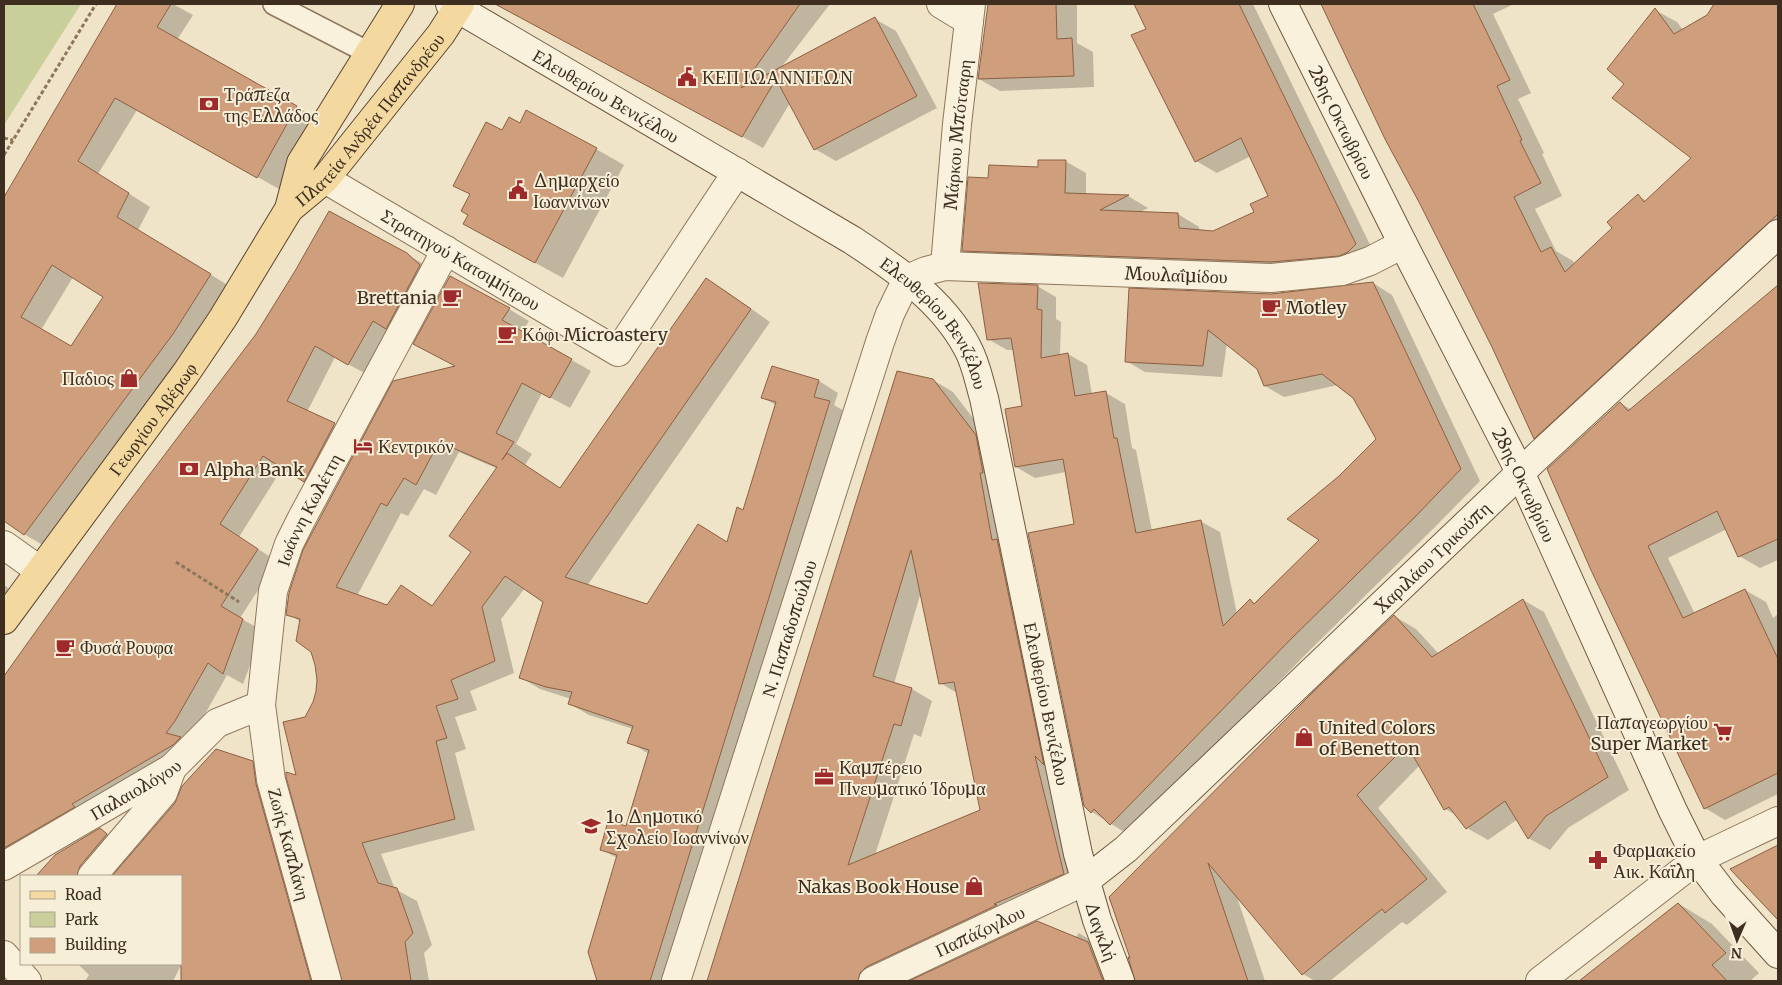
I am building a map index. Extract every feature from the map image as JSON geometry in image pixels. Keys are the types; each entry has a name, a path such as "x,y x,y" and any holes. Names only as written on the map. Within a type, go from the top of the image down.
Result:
{"main road":[{"name":"Πλατεία Ανδρέα Παπανδρέου","path":"289,209 302,164 400,4"},
{"name":"Πλατεία Ανδρέα Παπανδρέου","path":"289,209 325,179 441,34 456,5"},
{"name":"Γεωργίου Αβέρωφ","path":"4,620 186,373 223,318 289,209"}],"street":[{"path":"941,4 970,12"},
{"name":"28ης Οκτωβρίου","path":"1283,4 1520,472 1673,811 1698,859 1724,894 1778,954"},
{"name":"Ελευθερίου Βενιζέλου","path":"456,5 852,240 908,279 944,313 967,347 975,365 984,398 1085,881"},
{"name":"Μάρκου Μπότσαρη","path":"945,266 957,124 970,12"},
{"name":"Στρατηγού Κατσιμήτρου","path":"325,179 618,352 738,172"},
{"name":"Χαριλάου Τρικούπη","path":"1085,881 1126,849 1520,472 1778,234"},
{"name":"Μουλαΐμίδου","path":"908,279 926,271 945,266 1271,278 1342,271 1370,261 1403,244"},
{"name":"Ιωάννη Κωλέττη","path":"261,704 273,591 289,544 446,250"},
{"name":"Ν. Παπαδοπούλου","path":"676,981 880,342 890,314 908,279"},
{"path":"4,545 39,570"},
{"name":"Παλαιολόγου","path":"4,866 172,768 217,723 261,704"},
{"name":"Ζωής Καπλάνη","path":"261,704 271,780 326,981"},
{"path":"93,875 163,793 172,768"},
{"path":"1540,981 1698,859 1778,821"},
{"name":"Παπάζογλου","path":"873,981 1085,881"},
{"name":"Δαγκλή","path":"1085,881 1096,920 1120,981"}],"lane":[{"path":"274,4 369,53"}],"path":[{"path":"4,155 96,4"},
{"path":"4,138 13,140"},
{"path":"176,562 269,622"}],"green space":[{"path":"4,4 81,4 4,125"}],"building":[{"path":"117,4 171,4 157,27 297,106 257,178 115,98 78,161 129,193 117,217 211,274 173,334 24,535 4,521 4,197","holes":["52,265 103,297 71,346 21,317"]},
{"path":"495,4 800,4 741,88 875,17 917,96 814,150 776,79 742,137"},
{"path":"988,4 1056,4 1057,39 1072,38 1074,76 978,79"},
{"path":"1134,4 1239,4 1356,244 1348,252 1339,256 1271,262 962,251 968,177 988,178 989,165 1038,167 1038,160 1066,160 1065,193 1129,195 1100,210 1178,213 1179,228 1213,231 1254,212 1250,204 1268,196 1241,138 1195,162 1131,35 1146,29"},
{"path":"1321,4 1473,4 1510,80 1497,86 1522,140 1520,141 1541,183 1514,197 1541,252 1551,247 1565,272 1612,228 1607,222 1638,194 1644,202 1691,158 1612,98 1624,84 1607,69 1655,8 1674,34 1707,15 1714,4 1778,4 1778,214 1534,439 1492,347 1385,139"},
{"name":"Δημαρχείο Ιωαννίνων","path":"526,110 597,148 535,263 463,224 468,215 461,211 470,194 453,186 486,122 502,130 509,117 520,123"},
{"path":"329,211 407,253 420,265 386,329 373,321 348,365 315,346 287,401 335,423 304,482 263,456 220,524 258,549 221,606 243,619 223,674 208,663 175,721 166,733 181,737 173,745 72,804 75,807 4,848 4,676 116,519 256,334"},
{"path":"450,276 510,308 502,320 572,359 550,398 522,383 496,433 514,442 502,460 507,453 560,488 706,278 751,309 565,577 647,604 698,524 727,542 737,507 743,510 776,402 761,398 772,366 819,380 814,397 830,401 650,981 597,981 588,952 617,855 600,850 608,821 626,826 649,750 627,743 633,726 568,704 572,692 546,687 519,678 543,602 505,576 482,607 495,661 451,680 458,699 436,706 447,738 436,741 455,819 362,843 378,883 397,888 413,933 405,942 411,981 342,981 286,777 286,772 296,775 283,722 305,717 313,702 317,680 311,652 296,641 300,619 286,615 289,593 303,550 393,381 455,366 413,344","holes":["439,442 497,467 449,536 471,552 432,606 401,585 387,605 336,587 381,503 387,506 404,478 416,485"]},
{"path":"1373,282 1461,469 1290,640 1110,825 1094,809 1091,813 1084,806 1028,533 1074,524 1063,459 1015,467 1005,409 1022,406 1011,338 987,340 978,283 1038,285 1037,309 1042,310 1041,358 1068,353 1075,396 1106,391 1114,438 1117,438 1136,533 1201,520 1223,626 1250,599 1254,604 1319,540 1287,519 1339,476 1376,439 1353,398 1322,374 1264,386 1257,369 1208,330 1203,366 1125,362 1129,288 1271,294"},
{"path":"1778,285 1778,539 1738,557 1717,511 1648,546 1683,618 1745,589 1778,659 1778,773 1704,809 1590,568 1547,469 1620,402 1628,411"},
{"path":"897,371 933,379 976,435 983,473 980,473 992,540 997,539 1044,765 1035,756 1064,874 994,904 997,905 866,967 860,973 858,981 707,981","holes":["911,550 939,684 954,682 980,810 848,865 894,724 901,726 912,688 873,676"]},
{"path":"1523,599 1608,777 1546,816 1528,839 1505,801 1466,829 1449,807 1444,810 1407,745 1357,795 1427,879 1385,913 1382,909 1302,975 1208,863 1248,981 1135,981 1128,957 1130,958 1109,897 1311,694 1394,615 1432,657"},
{"path":"216,749 253,761 256,784 311,981 181,981 182,875 113,875 175,803 182,786"},
{"path":"100,828 107,834 80,866 77,875 37,875 55,855"},
{"path":"1778,845 1778,920 1730,869"},
{"path":"1678,903 1726,953 1712,965 1727,981 1579,981"},
{"path":"1037,921 1088,942 1103,981 909,981"}],"place":[{"name":"ΚΕΠ ΙΩΑΝΝΙΤΩΝ","path":"687,77"},
{"name":"Τράπεζα της Ελλάδος","path":"209,104"},
{"name":"Δημαρχείο Ιωαννίνων","path":"518,190"},
{"name":"Brettania","path":"452,297"},
{"name":"Motley","path":"1271,307"},
{"name":"Κόφι Microastery","path":"507,334"},
{"name":"Παδιος","path":"129,378"},
{"name":"Κεντρικόν","path":"363,446"},
{"name":"Alpha Bank","path":"189,469"},
{"name":"Φυσά Ρουφα","path":"65,647"},
{"name":"Παπαγεωργίου Super Market","path":"1723,732"},
{"name":"United Colors of Benetton","path":"1304,737"},
{"name":"Καμπέρειο Πνευματικό Ίδρυμα","path":"824,777"},
{"name":"1ο Δημοτικό Σχολείο Ιωαννίνων","path":"591,826"},
{"name":"Φαρμακείο Αικ. Καΐλη","path":"1598,860"},
{"name":"Nakas Book House","path":"974,886"}]}
